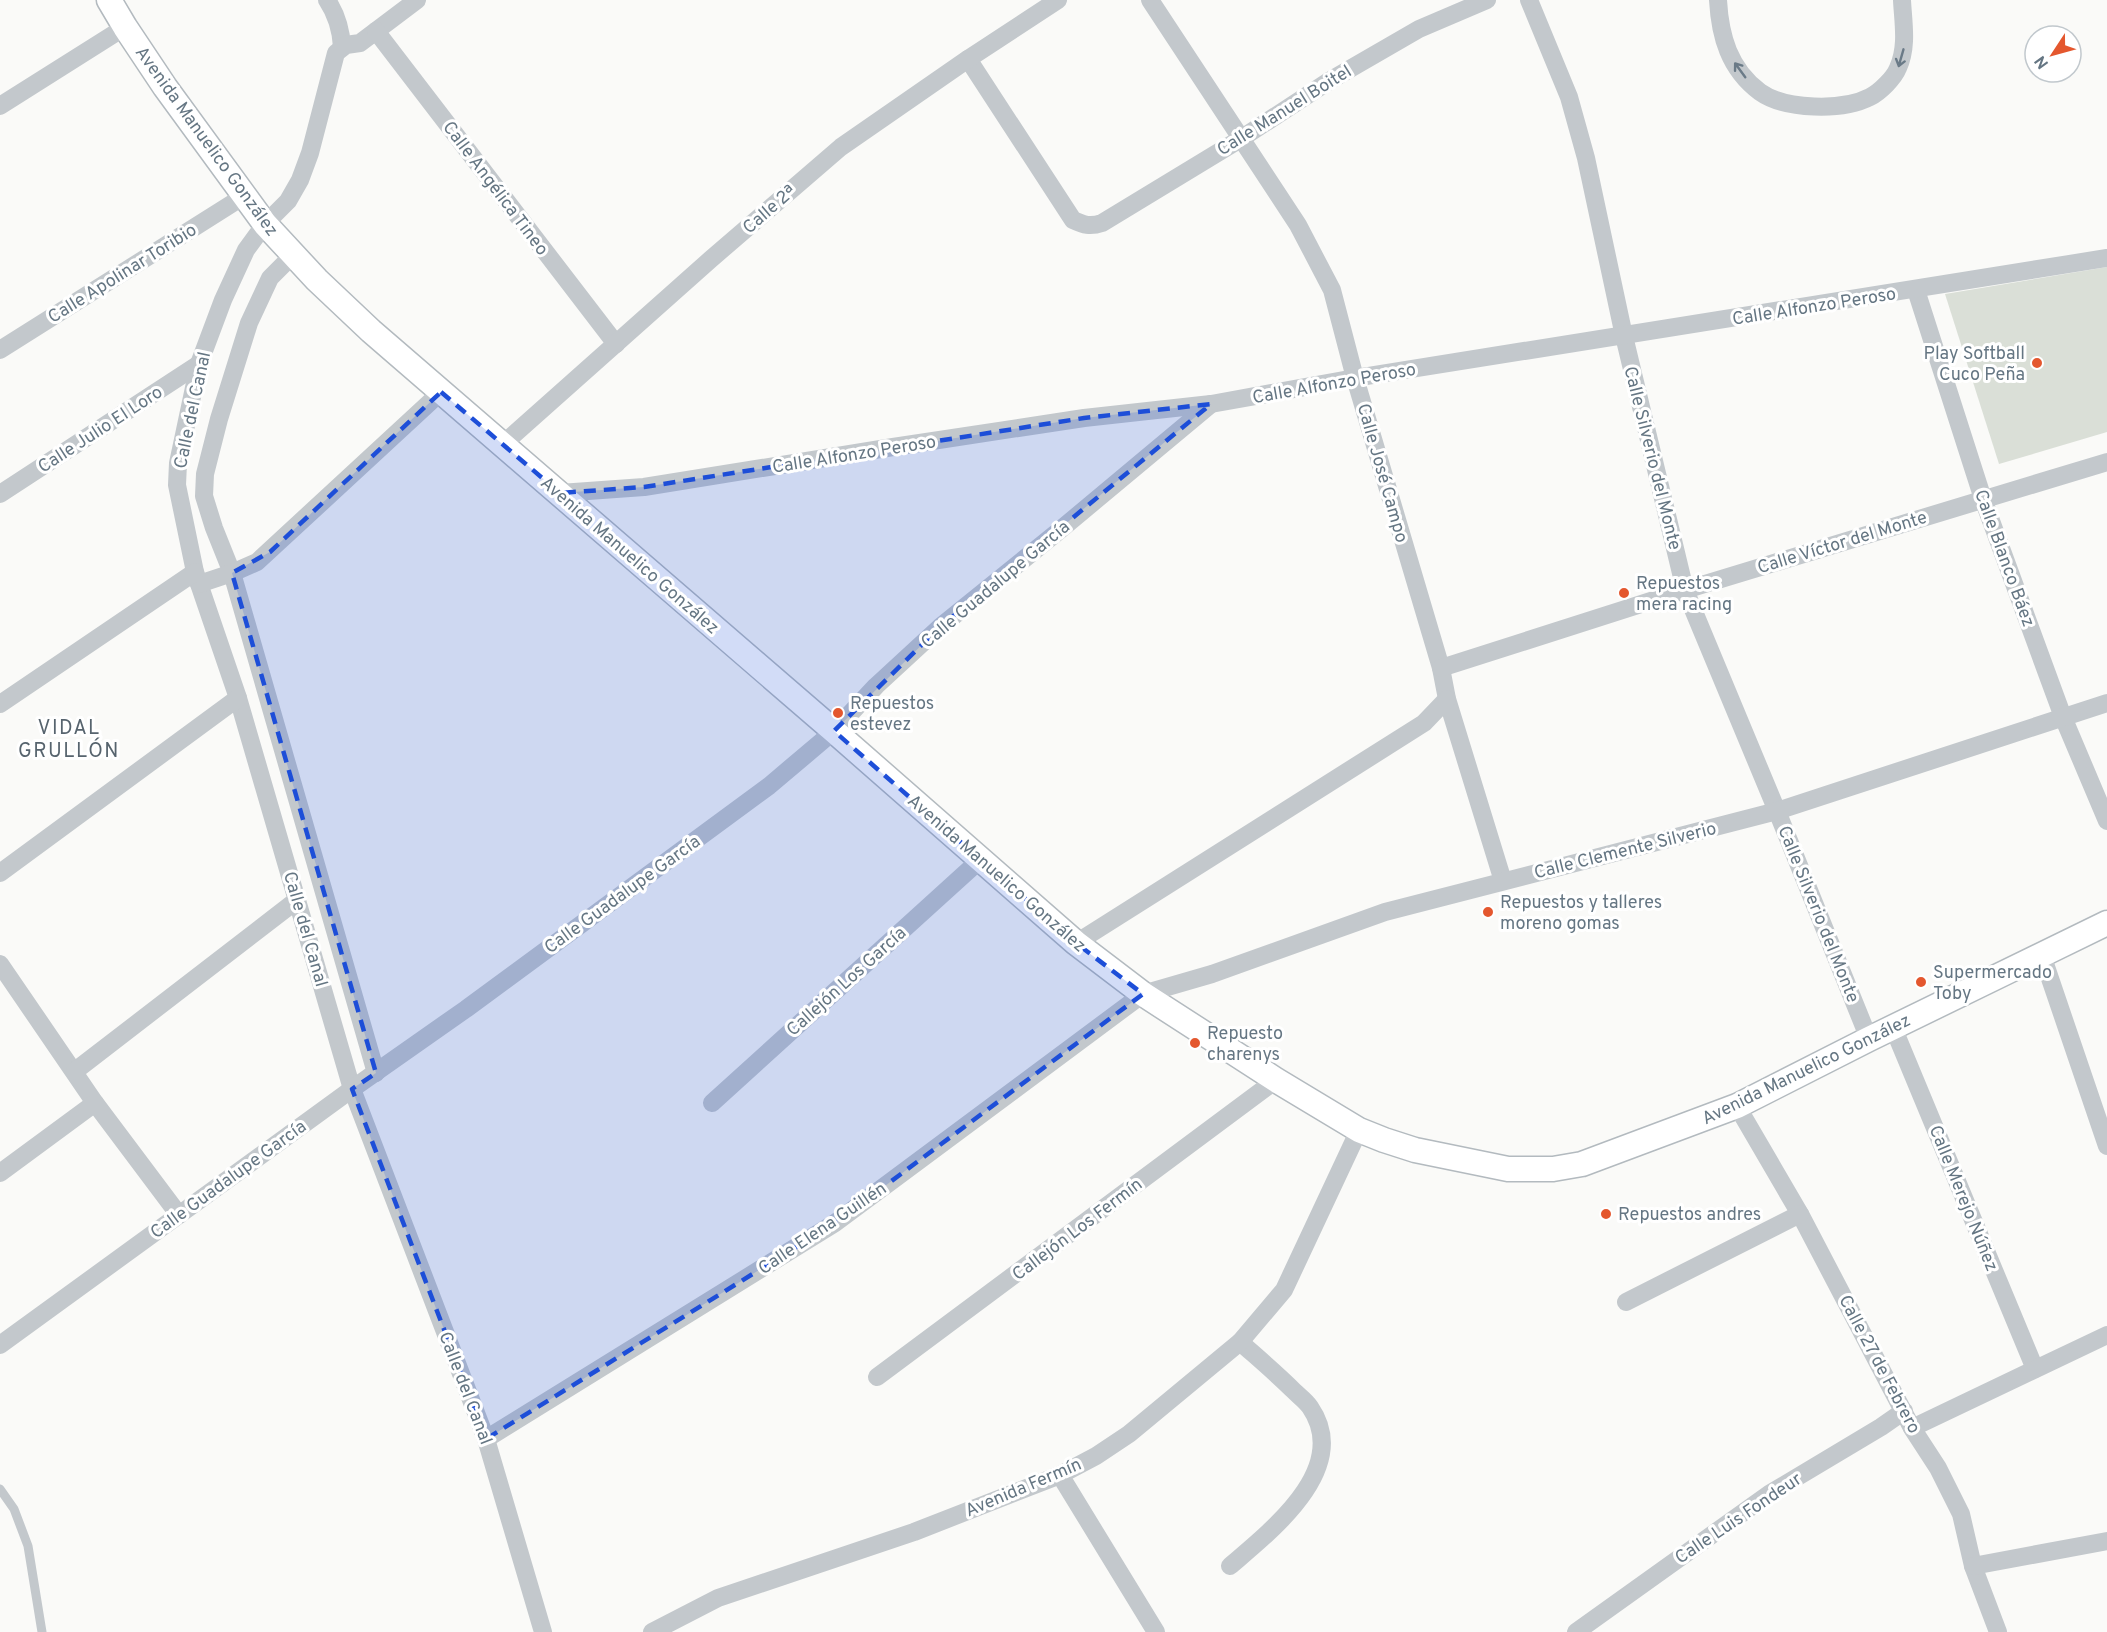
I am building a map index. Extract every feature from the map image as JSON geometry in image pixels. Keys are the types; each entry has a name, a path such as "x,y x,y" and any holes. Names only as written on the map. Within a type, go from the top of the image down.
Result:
{"street":[{"name":"Avenida Manuelico González","path":"109,0 124,27 165,87 265,224 317,280 371,331 1076,943 1143,994 1276,1080 1359,1130 1415,1150 1508,1169 1553,1169 1581,1164 1737,1106 2107,922"},
{"path":"327,0 334,10 341,29 342,47 357,44 417,0"},
{"name":"Calle 2ª","path":"502,445 841,147 1058,0"},
{"name":"Calle José Campo","path":"1150,0 1298,225 1332,290 1355,378 1441,668 1447,699 1503,881"},
{"name":"Calle Manuel Boitel","path":"968,59 1073,220 1086,226 1102,223 1242,138 1329,81 1419,29 1487,0"},
{"name":"Calle Silverio del Monte","path":"1528,0 1569,97 1586,158 1624,336 1685,590 1869,1039"},
{"path":"1718,0 1723,42 1738,69 1749,82 1760,93 1775,100 1810,107 1851,103 1871,97 1888,82 1898,68 1905,45 1902,0"},
{"path":"0,106 124,27"},
{"name":"Calle Angélica Tineo","path":"376,31 616,344"},
{"name":"Calle del Canal","path":"342,47 334,59 310,153 300,180 288,201 265,224 246,250 223,300 199,364 178,463 177,485 197,578 238,698 352,1089 486,1439 543,1632"},
{"name":"Calle Apolinar Toribio","path":"0,350 244,196"},
{"path":"294,254 270,278 249,323 219,419 205,474 204,496 232,573 376,1072"},
{"name":"Calle Alfonzo Peroso","path":"560,493 644,487 1017,428 1211,404 1355,378 2107,258"},
{"name":"Calle Blanco Báez","path":"1916,290 1983,499 2063,717 2107,821"},
{"name":"Calle Julio El Loro","path":"0,494 199,364"},
{"path":"0,705 197,578 232,573 257,562 441,392"},
{"name":"Calle Guadalupe García","path":"0,1345 466,1009 769,786 834,731 876,686 940,627 1211,404"},
{"name":"Calle Víctor del Monte","path":"1441,668 1685,590 2107,462"},
{"path":"0,873 238,698"},
{"path":"1076,943 1424,723 1447,699"},
{"name":"Calle Clemente Silverio","path":"1143,994 1212,974 1385,912 1777,811 2107,704"},
{"name":"Callejón Los García","path":"712,1103 981,859"},
{"path":"75,1071 297,900"},
{"path":"2042,955 2107,1146"},
{"path":"0,964 95,1103 178,1215"},
{"name":"Calle Elena Guillén","path":"486,1439 836,1223 1143,994"},
{"name":"Calle Merejo Núñez","path":"1893,1027 2035,1369"},
{"name":"Callejón Los Fermín","path":"877,1377 1276,1080"},
{"path":"0,1173 95,1103"},
{"name":"Calle 27 de Febrero","path":"1737,1106 1800,1214 1912,1428 1938,1468 1961,1514 1973,1566 1998,1632"},
{"name":"Avenida Fermín","path":"661,1630 718,1598 914,1532 1060,1474 1096,1456 1129,1434 1240,1342 1284,1290 1359,1130"},
{"path":"1626,1302 1800,1214"},
{"path":"1912,1428 2107,1335"},
{"path":"1230,1566 1283,1519 1309,1486 1323,1452 1321,1432 1310,1405 1240,1342"},
{"name":"Calle Luis Fondeur","path":"1576,1632 1769,1494 1904,1411"},
{"path":"1060,1474 1156,1632"},
{"path":"1973,1566 2107,1541"}],"lane":[{"path":"0,1489 14,1509 28,1546 42,1632"}],"highlighted area":[{"path":"441,392 560,493 644,487 1084,418 1211,404 940,627 834,731 1076,943 1143,994 835,1223 486,1439 352,1089 376,1073 232,573 270,552"}],"shaded area":[{"name":"Play Softball Cuco Peña","path":"2107,267 2107,432 1999,464 1945,294"}],"place":[{"name":"Play Softball Cuco Peña","path":"2037,363"},
{"name":"Repuestos mera racing","path":"1624,593"},
{"name":"Repuestos estevez","path":"838,713"},
{"name":"Repuestos y talleres moreno gomas","path":"1488,912"},
{"name":"Supermercado Toby","path":"1921,982"},
{"name":"Repuesto charenys","path":"1195,1043"},
{"name":"Repuestos andres","path":"1606,1214"}],"district":[{"name":"VIDAL GRULLÓN","path":"69,738"}]}
